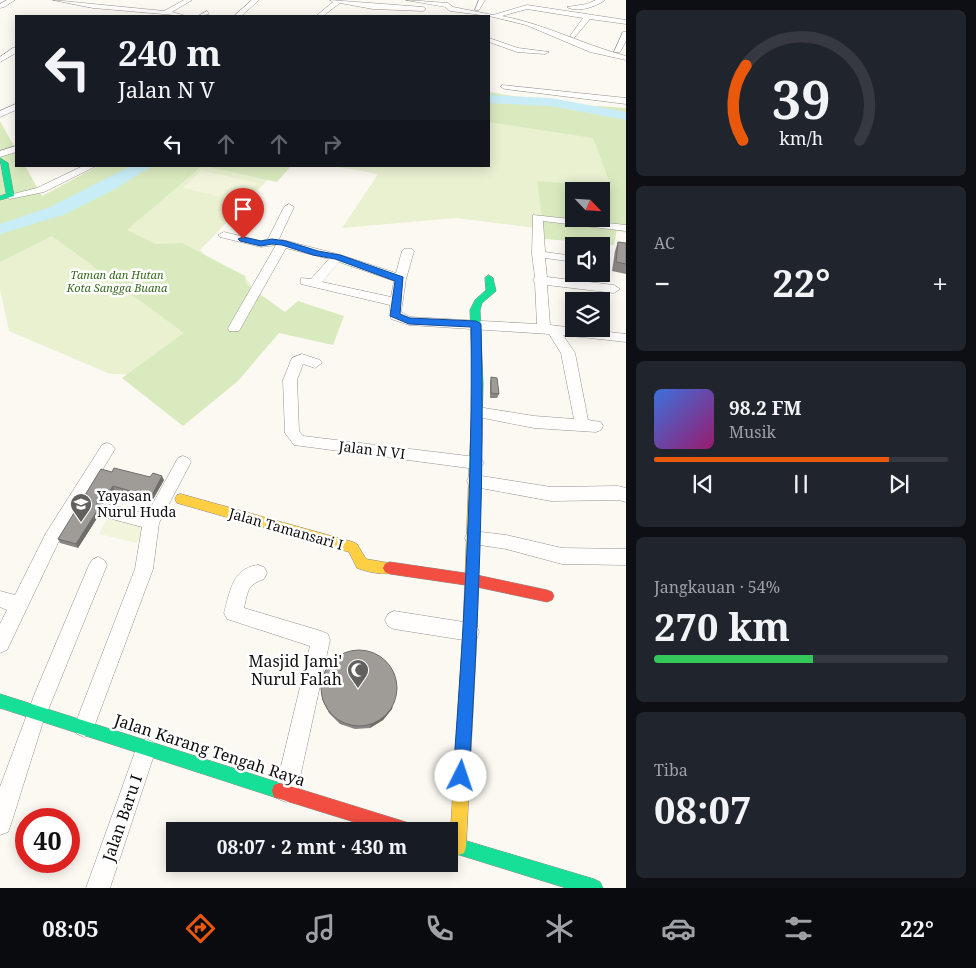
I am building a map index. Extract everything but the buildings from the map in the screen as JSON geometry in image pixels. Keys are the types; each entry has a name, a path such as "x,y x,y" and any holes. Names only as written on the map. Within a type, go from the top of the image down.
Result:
{"street":[{"path":"2,6 12,0"},
{"path":"56,0 83,2 93,6 133,8 176,15"},
{"path":"165,13 189,0"},
{"path":"238,15 253,0"},
{"path":"410,0 451,5 488,15"},
{"path":"477,9 482,0"},
{"path":"512,1 577,7 588,6 602,0"},
{"path":"320,15 336,1 374,7 412,9 451,5"},
{"path":"85,11 93,6"},
{"path":"182,15 196,6"},
{"path":"362,15 374,7"},
{"path":"495,17 521,7 626,22"},
{"path":"404,15 412,9"},
{"path":"534,22 545,9"},
{"path":"490,16 528,23 593,50 626,58"},
{"path":"574,36 588,16"},
{"path":"618,50 626,34"},
{"path":"490,40 517,50 545,52"},
{"path":"0,60 15,51"},
{"path":"506,87 626,101"},
{"path":"0,114 15,106"},
{"path":"0,154 15,149"},
{"path":"0,160 4,163 5,197 40,190 89,167"},
{"path":"234,328 277,242 289,207"},
{"path":"478,412 534,422 589,425 568,353 549,329 540,280 537,217 626,228"},
{"path":"224,235 261,244 277,242 337,257 400,279"},
{"path":"408,252 400,279 395,316 409,321 549,329 626,338"},
{"path":"538,254 565,258"},
{"path":"337,257 309,283 396,302"},
{"path":"456,822 472,580 478,412 475,310 478,302 491,291 489,278"},
{"path":"540,280 565,279"},
{"path":"593,282 614,289"},
{"name":"Jalan N VI","path":"315,363 302,359 297,361 290,380 292,433 299,440 476,463"},
{"path":"0,644 52,538 107,449"},
{"path":"84,727 144,569 151,522 183,462"},
{"path":"475,481 551,494 618,493 626,495"},
{"name":"Jalan Tamansari I","path":"181,499 353,548 362,564 472,580 547,596"},
{"path":"107,511 151,522"},
{"path":"473,538 506,542 562,556 626,556"},
{"path":"0,824 10,785 37,712 98,565"},
{"path":"258,573 250,574 242,582 233,613 321,640 286,791"},
{"path":"0,599 20,605"},
{"path":"394,620 470,632"},
{"name":"Jalan Karang Tengah Raya","path":"0,701 84,727 146,749 382,822"},
{"name":"Jalan Baru I","path":"98,888 146,749"},
{"path":"458,847 594,888"}],"green space":[{"path":"490,92 536,100 575,111 598,106 626,108 626,231 617,229 614,245 610,245 610,237 565,237 565,241 545,239 537,181 565,183 565,228 610,228 610,182 593,138 490,122"},
{"path":"490,99 551,102 626,116 626,233 609,229 605,237 578,237 536,228 456,218 342,228 378,174 339,167 490,167"},
{"path":"0,121 15,148 15,167 26,167 42,196 96,167 201,167 127,230 155,244 182,243 245,276 246,284 285,312 298,301 344,316 333,345 279,333 238,381 183,426 122,378 184,333 52,236 0,262"},
{"name":"Taman dan Hutan Kota Sangga Buana","path":"142,167 280,167 200,250 207,257 245,277 263,301 279,308 229,377 110,374 9,331 0,289 0,229"},
{"path":"210,167 290,167 277,182"},
{"path":"201,170 257,183 240,201 183,188"},
{"path":"110,513 148,523 137,543 99,534"}],"waterway":[{"path":"490,99 551,102 626,116"},
{"path":"0,229 56,211 142,167"}],"traffic: fast":[{"path":"0,160 4,163 10,196 0,198"},
{"path":"475,471 478,384 475,310 478,302 491,291 489,278"},
{"path":"0,701 280,791"},
{"path":"458,846 594,888"}],"traffic: slow":[{"path":"458,847 470,632 475,471"},
{"path":"181,499 353,548 362,564 390,568"}],"traffic: jam":[{"path":"390,568 472,580 547,596"},
{"path":"280,791 380,822"}],"place":[{"name":"Yayasan Nurul Huda","path":"81,523"},
{"name":"Masjid Jami' Nurul Falah","path":"358,689"}],"route":[{"path":"243,239 261,244 272,241 283,243 337,257 389,277 400,279 395,316 409,321 476,324 478,412 470,632 461,776"}]}
